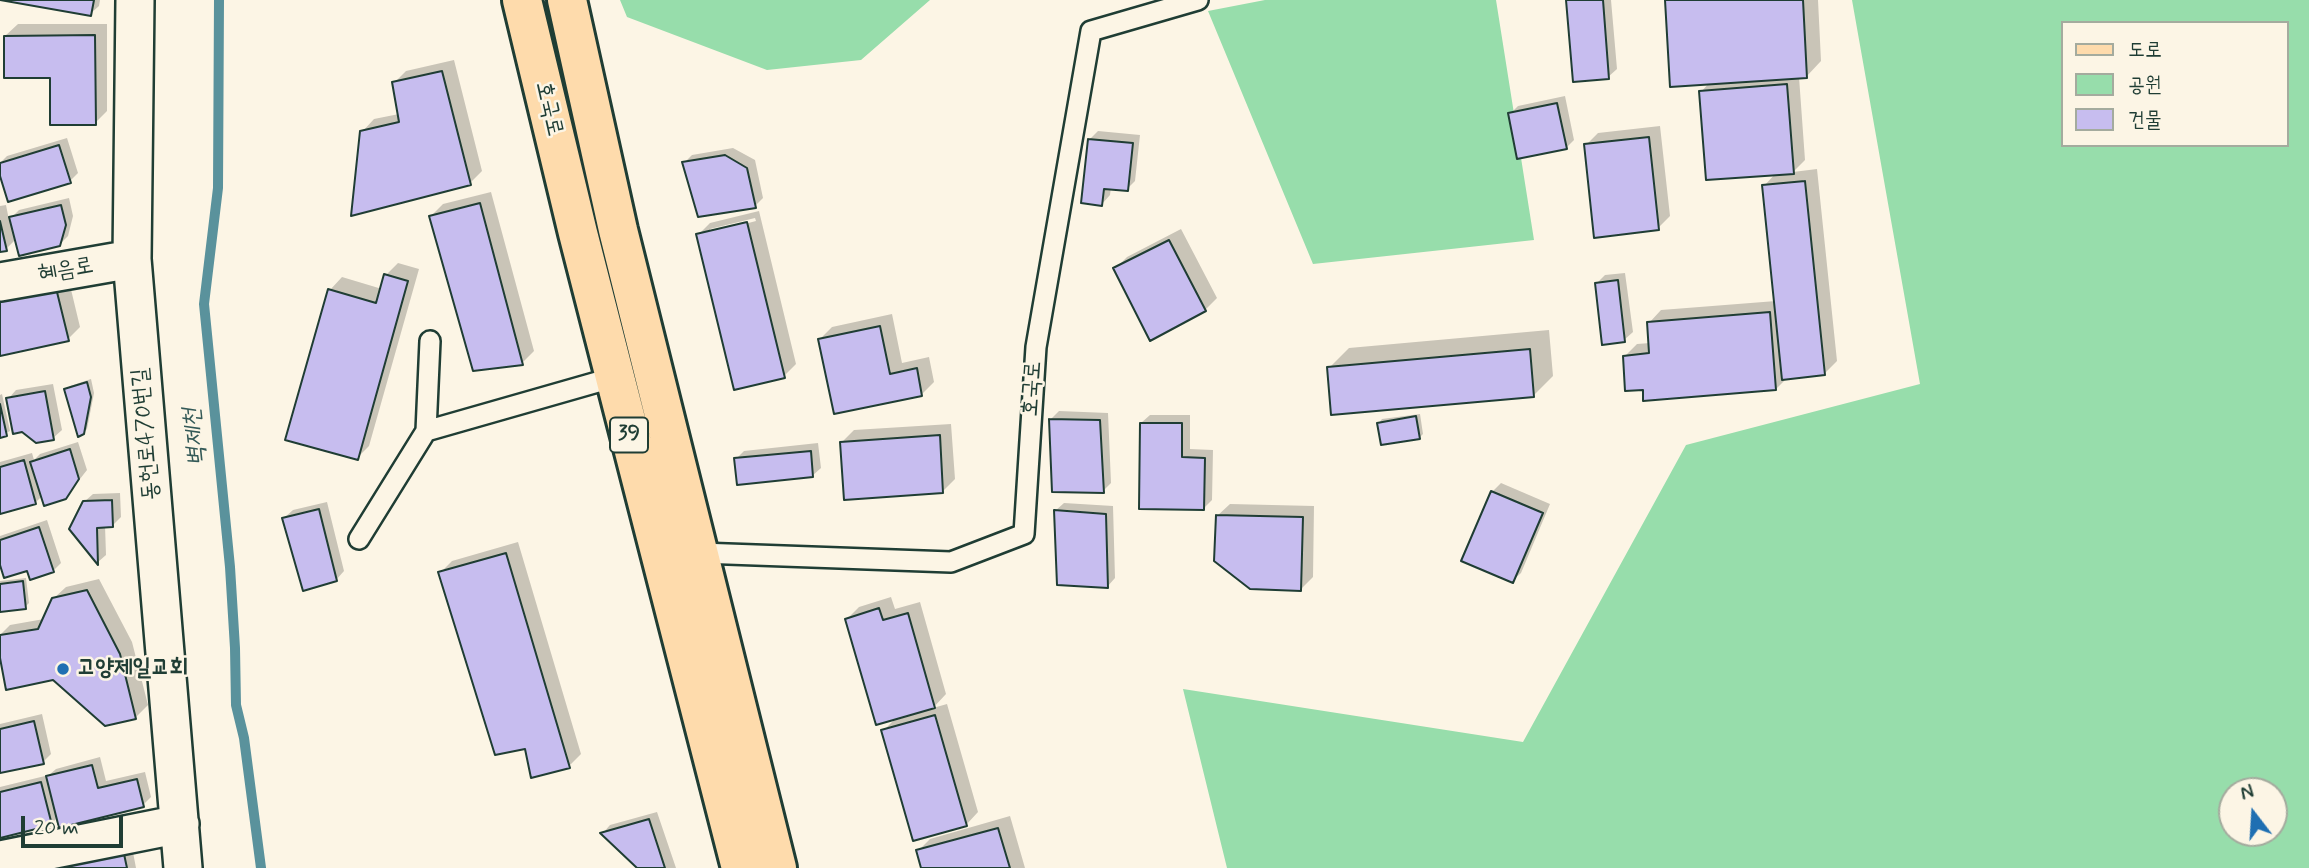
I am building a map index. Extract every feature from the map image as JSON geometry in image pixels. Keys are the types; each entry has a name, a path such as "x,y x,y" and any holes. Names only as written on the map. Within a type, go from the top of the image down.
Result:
{"main road":[{"name":"호국로","path":"522,0 741,868"},
{"name":"호국로","path":"567,0 618,230 777,868"}],"street":[{"name":"동헌로470번길","path":"135,0 132,259 183,868"},
{"name":"혜음로","path":"0,282 132,259"},
{"path":"0,860 180,824"}],"lane":[{"name":"호국로","path":"700,553 951,562 1024,534 1036,347 1091,31 1198,0"},
{"path":"359,539 426,430 430,341"},
{"path":"426,430 615,377"}],"green space":[{"path":"620,0 930,0 861,60 767,70 627,17"},
{"path":"1265,0 1496,0 1534,240 1313,264 1208,11"},
{"path":"1852,0 2309,0 2309,868 1227,868 1183,689 1523,742 1686,445 1920,384"}],"building":[{"path":"0,0 94,0 91,16"},
{"path":"1566,0 1603,0 1609,79 1573,82"},
{"path":"1665,0 1803,0 1807,78 1670,87"},
{"path":"95,35 96,125 50,125 50,78 4,78 4,36"},
{"path":"442,71 471,185 351,216 360,131 399,122 392,82"},
{"path":"1787,84 1794,174 1706,180 1699,91"},
{"path":"1557,103 1567,149 1517,159 1508,113"},
{"path":"1649,137 1659,230 1594,238 1584,144"},
{"path":"1088,139 1133,143 1128,191 1104,189 1102,206 1081,203"},
{"path":"59,145 71,183 8,202 0,176 0,163"},
{"path":"725,155 747,168 756,208 698,217 682,162"},
{"path":"1805,181 1825,375 1782,380 1762,185"},
{"path":"480,203 523,365 473,371 429,216"},
{"path":"61,205 66,225 60,246 19,256 9,217"},
{"path":"0,221 7,251 0,252"},
{"path":"747,222 785,378 734,390 696,234"},
{"path":"1169,240 1206,311 1150,341 1113,268"},
{"path":"384,274 408,281 358,460 285,440 328,289 376,303"},
{"path":"1618,280 1625,342 1602,345 1595,283"},
{"path":"56,288 69,341 0,356 0,301"},
{"path":"1770,312 1776,390 1643,401 1643,390 1625,391 1623,356 1649,353 1647,322"},
{"path":"880,326 890,374 917,368 922,396 834,414 818,339"},
{"path":"1530,349 1534,397 1331,415 1327,367"},
{"path":"87,382 91,397 84,434 78,437 64,389"},
{"path":"45,391 54,440 36,443 22,432 13,434 6,398"},
{"path":"0,404 7,436 0,438"},
{"path":"1416,416 1420,439 1381,445 1377,423"},
{"path":"1049,419 1100,420 1104,493 1052,492"},
{"path":"1140,423 1182,423 1182,457 1205,458 1204,510 1139,509"},
{"path":"940,435 943,493 844,500 840,442"},
{"path":"70,449 79,479 66,499 44,506 30,462"},
{"path":"811,451 813,477 737,485 734,458"},
{"path":"24,460 36,504 0,514 0,467"},
{"path":"1491,491 1543,513 1513,583 1461,561"},
{"path":"112,500 113,527 97,528 98,565 69,529 83,501"},
{"path":"319,509 337,581 303,591 282,518"},
{"path":"1054,510 1106,514 1108,588 1057,585"},
{"path":"1216,515 1303,517 1301,591 1250,589 1214,561"},
{"path":"39,527 54,572 30,580 27,571 4,578 0,565 0,540"},
{"path":"506,553 570,768 531,778 525,749 495,755 438,572"},
{"path":"23,581 26,609 0,612 0,584"},
{"name":"고양제일교회","path":"87,590 120,654 136,719 105,726 53,680 6,690 0,658 0,635 38,629 52,598"},
{"path":"879,608 883,620 908,613 935,708 876,725 845,619"},
{"path":"935,715 967,826 913,841 881,730"},
{"path":"34,721 44,764 0,773 0,729"},
{"path":"92,765 98,788 137,779 144,807 59,828 46,776"},
{"path":"41,782 52,825 0,838 0,792"},
{"path":"649,819 665,868 637,868 600,833"},
{"path":"998,828 1010,868 921,868 916,850"},
{"path":"124,854 127,868 58,868 58,866"}],"waterway":[{"name":"벽제천","path":"219,0 218,188 204,304 230,567 236,705 244,738 261,868"}],"place":[{"name":"고양제일교회","path":"63,669"}]}
